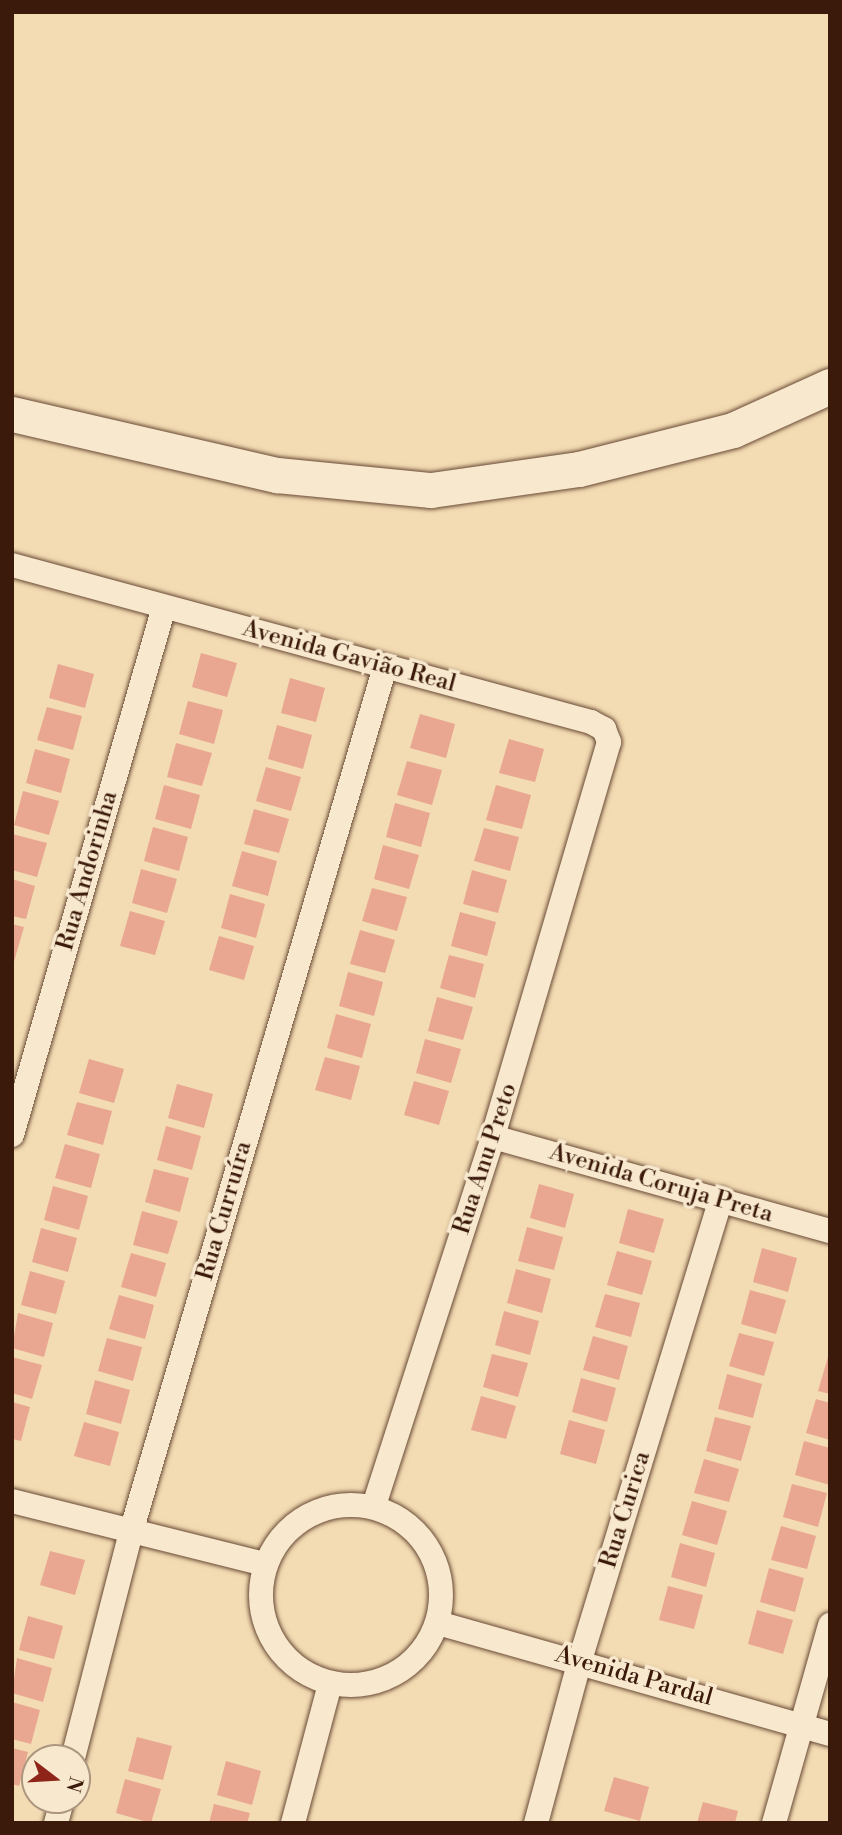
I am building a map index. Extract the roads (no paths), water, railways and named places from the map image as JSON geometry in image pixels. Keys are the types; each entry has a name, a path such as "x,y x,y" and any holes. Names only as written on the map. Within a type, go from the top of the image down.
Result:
{"main road":[{"path":"12,414 277,475 431,491 579,469 733,430 830,386"}],"street":[{"name":"Avenida Gavião Real","path":"12,565 604,729 608,754 593,810"},
{"name":"Rua Andorinha","path":"12,1135 164,607"},
{"name":"Rua Curruíra","path":"77,1744 131,1532 385,667"},
{"name":"Rua Anu Preto","path":"374,1506 493,1137 593,810"},
{"name":"Avenida Coruja Preta","path":"493,1137 830,1231"},
{"name":"Rua Curica","path":"536,1823 580,1660 721,1199"},
{"path":"12,1501 264,1564"},
{"path":"345,1504 374,1506 401,1518 423,1539 437,1564 442,1594 438,1623 426,1648 384,1680 330,1684 298,1670 274,1644 261,1611 264,1564 292,1526 317,1510 345,1504"},
{"name":"Avenida Pardal","path":"438,1623 580,1660 830,1734"},
{"path":"774,1823 830,1625"},
{"path":"293,1823 330,1684"}]}
